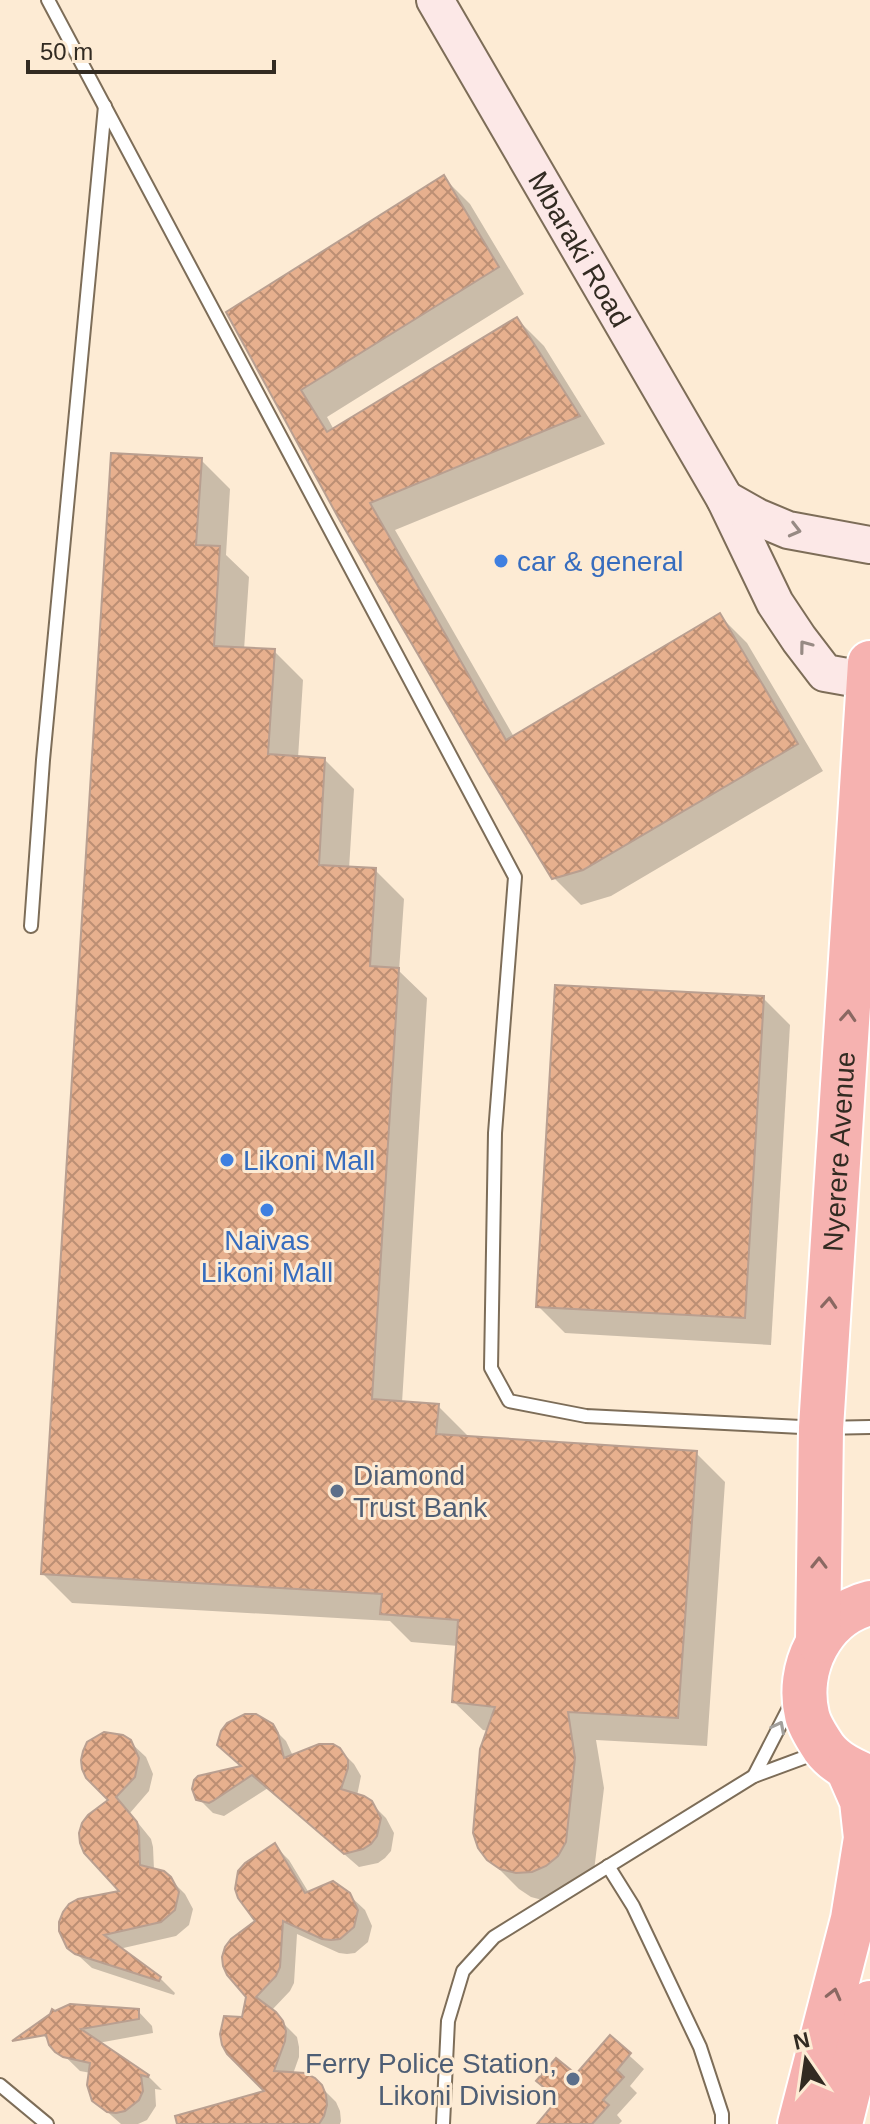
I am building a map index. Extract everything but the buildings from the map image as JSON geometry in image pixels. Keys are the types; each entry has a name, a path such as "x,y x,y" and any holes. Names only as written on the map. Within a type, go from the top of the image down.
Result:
{"highway":[{"name":"Nyerere Avenue","path":"848,1766 807,1717 821,1428 870,663"},
{"path":"811,1660 838,1619 870,1603"},
{"path":"800,2124 853,1919 866,1838 862,1801 848,1766"},
{"path":"840,2124 870,2003"}],"main road":[{"name":"Mbaraki Road","path":"435,0 725,499 775,603 825,673 870,681"},
{"path":"725,499 788,530 870,545"}],"lane":[{"path":"48,0 515,877 495,1133 491,1368 509,1401 586,1416 821,1428 870,1427"},
{"path":"31,926 43,760 105,106"},
{"path":"754,1776 811,1660"},
{"path":"443,2124 448,2021 463,1971 494,1937 754,1776 848,1766"},
{"path":"608,1866 633,1906 700,2047 722,2114 722,2124"},
{"path":"0,2085 47,2124"}],"place":[{"name":"car & general","path":"501,561"},
{"name":"Likoni Mall","path":"227,1160"},
{"name":"Naivas Likoni Mall","path":"267,1210"},
{"name":"Diamond Trust Bank","path":"337,1491"},
{"name":"Ferry Police Station, Likoni Division","path":"573,2079"}]}
